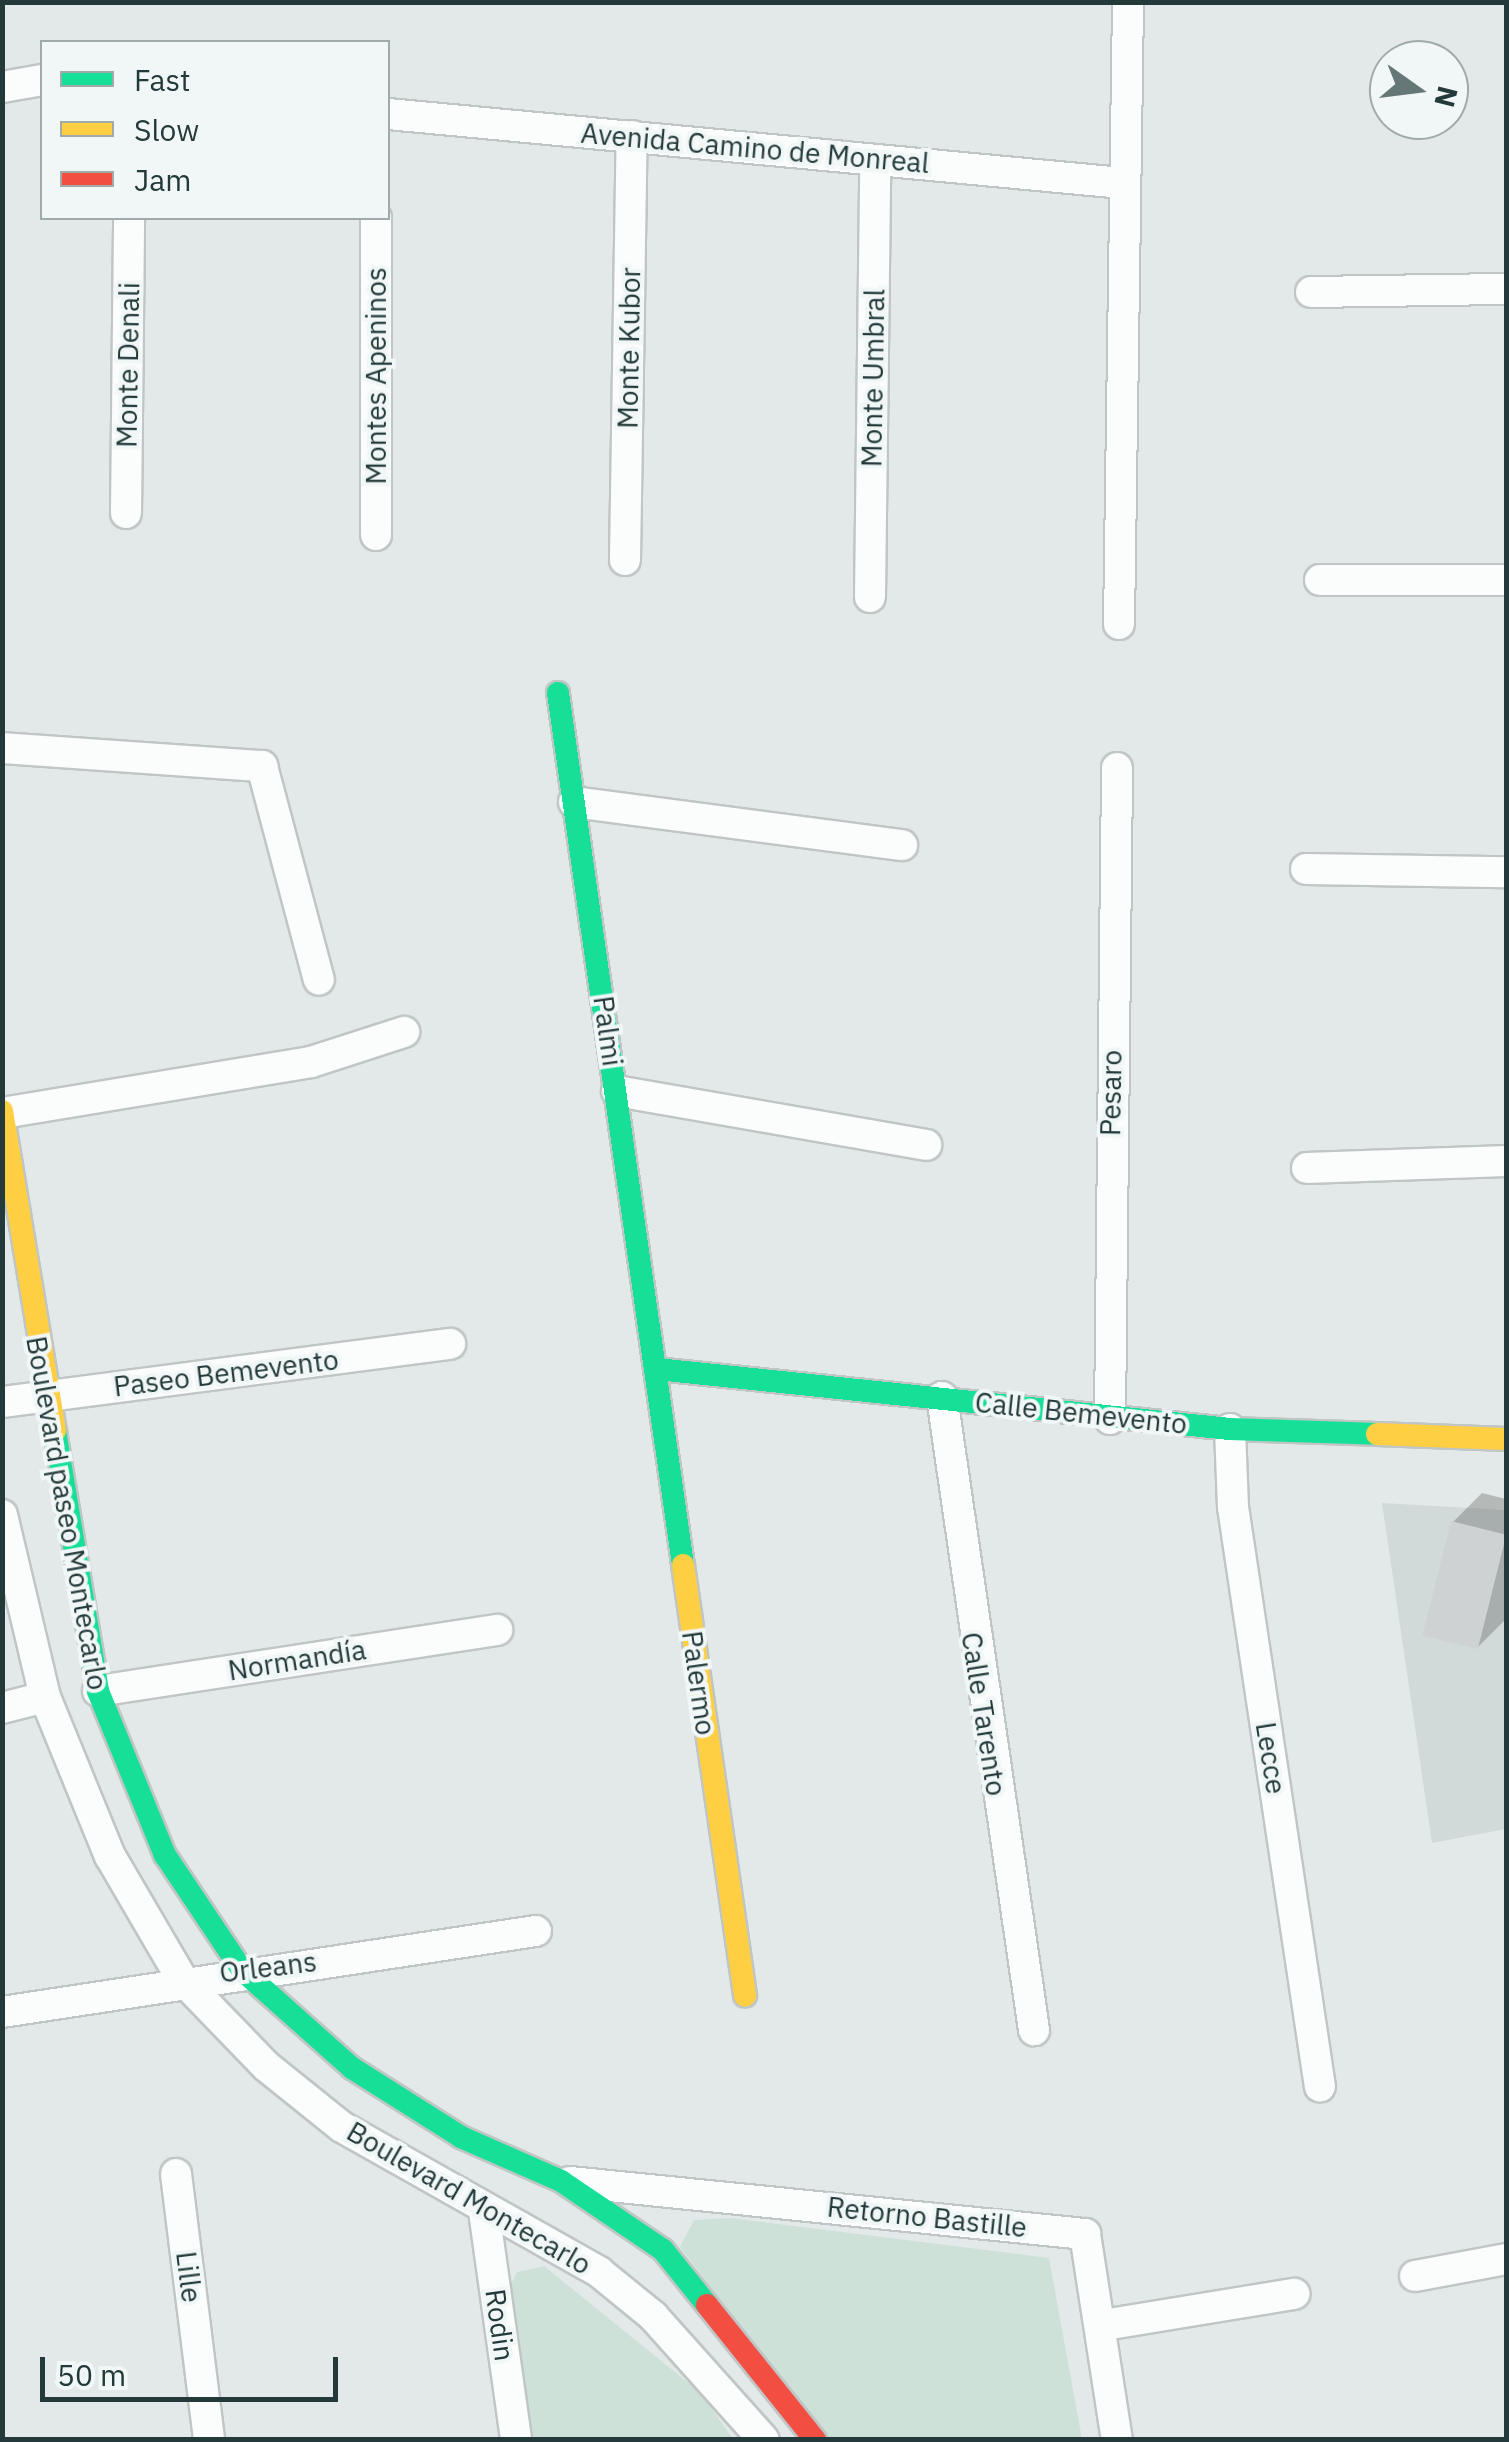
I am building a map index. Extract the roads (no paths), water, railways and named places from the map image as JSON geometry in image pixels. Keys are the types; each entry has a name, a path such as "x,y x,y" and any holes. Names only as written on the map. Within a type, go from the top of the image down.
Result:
{"street":[{"path":"1119,624 1122,183 1128,2"},
{"path":"2,87 40,80"},
{"name":"Avenida Camino de Monreal","path":"390,114 1122,183"},
{"name":"Monte Kubor","path":"626,560 632,136"},
{"name":"Monte Umbral","path":"870,597 875,160"},
{"name":"Monte Denali","path":"126,512 129,220"},
{"name":"Montes Apeninos","path":"376,220 376,535"},
{"path":"1311,292 1506,289"},
{"path":"1320,580 1506,580"},
{"name":"Palmi","path":"558,693 657,1369"},
{"path":"2,748 262,766 319,980"},
{"name":"Pesaro","path":"1110,1419 1117,768"},
{"path":"574,802 902,845"},
{"path":"1306,869 1506,872"},
{"path":"3,1112 311,1062 404,1032"},
{"path":"617,1092 926,1145"},
{"name":"Boulevard paseo Montecarlo","path":"3,1112 43,1396 98,1691 165,1855 242,1970 352,2068 461,2137 561,2181 662,2250 815,2440"},
{"path":"1307,1168 1506,1161"},
{"name":"Paseo Bemevento","path":"2,1402 450,1344"},
{"name":"Calle Bemevento","path":"657,1369 1230,1429 1506,1438"},
{"name":"Palermo","path":"657,1369 745,1996"},
{"name":"Calle Tarento","path":"942,1398 1034,2030"},
{"name":"Lecce","path":"1230,1429 1233,1508 1320,2087"},
{"name":"Boulevard Montecarlo","path":"2,1515 45,1697 110,1856 182,1979 266,2066 342,2127 484,2211 554,2242 653,2316 764,2440"},
{"name":"Normandía","path":"98,1691 497,1630"},
{"path":"2,1708 45,1697"},
{"name":"Orleans","path":"2,2012 182,1979 536,1931"},
{"name":"Lille","path":"176,2174 209,2440"},
{"name":"Retorno Bastille","path":"561,2181 1079,2232 1090,2240 1117,2440"},
{"name":"Rodin","path":"484,2211 516,2440"},
{"path":"1415,2276 1506,2259"},
{"path":"1104,2325 1294,2294"}]}
